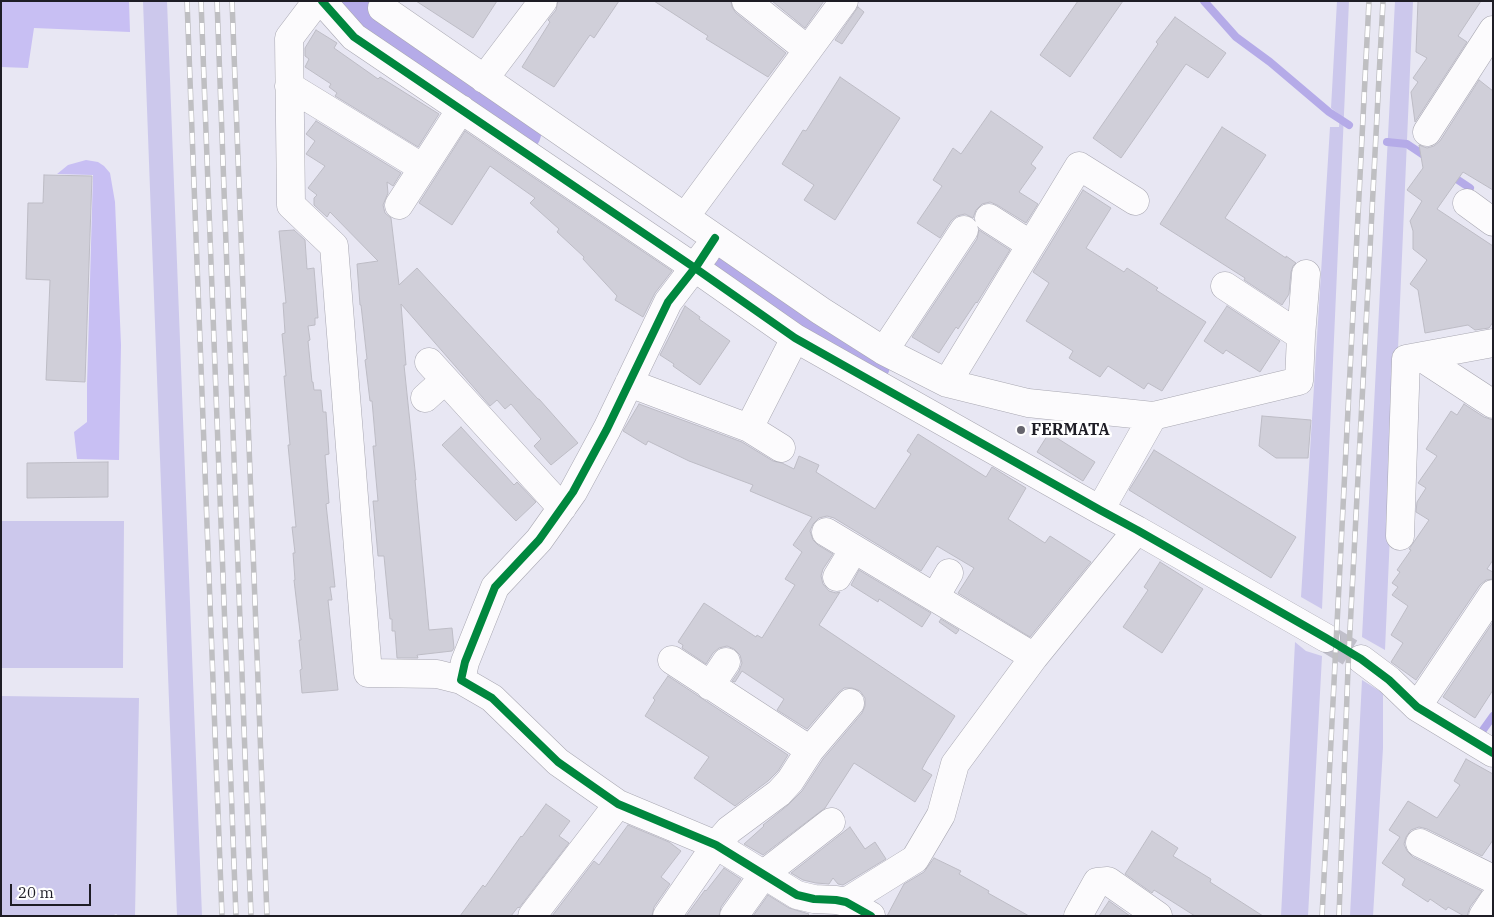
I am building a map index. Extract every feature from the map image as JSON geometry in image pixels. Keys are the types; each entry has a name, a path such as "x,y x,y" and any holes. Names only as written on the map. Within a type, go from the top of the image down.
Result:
{"street":[{"path":"317,1 289,38 291,205 334,246 368,673 437,674 461,680 492,698 558,762 618,804 716,845 797,895 806,898 846,902 871,916"},
{"path":"322,1 370,20 540,143 684,260 795,338 920,387 1028,403 1153,416 1299,381 1306,274"},
{"path":"399,205 423,168 543,1"},
{"path":"746,1 808,50"},
{"path":"461,680 465,662 495,587 539,540 577,484 668,302 698,227 808,50 844,1"},
{"path":"370,20 540,143 698,227 821,311 884,350 920,387 1100,510 1326,638"},
{"path":"1427,132 1489,46"},
{"path":"289,86 423,168"},
{"path":"920,387 1031,245 1079,166 1135,201"},
{"path":"1467,204 1493,222"},
{"path":"989,218 1031,245"},
{"path":"884,350 964,230"},
{"path":"1225,286 1301,336"},
{"path":"749,428 795,338"},
{"path":"1400,536 1406,359 1493,343"},
{"path":"1422,357 1493,404"},
{"path":"425,398 437,371 562,508"},
{"path":"629,383 749,428 781,448"},
{"path":"1100,510 1153,416"},
{"path":"846,902 915,858 941,815 955,764 1034,657 1137,530"},
{"path":"826,532 1034,657"},
{"path":"837,577 854,549"},
{"path":"935,598 949,573"},
{"path":"1417,707 1493,594"},
{"path":"1361,659 1389,680 1417,707 1493,753"},
{"path":"672,660 810,750"},
{"path":"710,686 726,662"},
{"path":"667,916 716,845 729,830 779,793 810,750 850,704"},
{"path":"532,916 618,804"},
{"path":"734,916 764,874 831,822"},
{"path":"1420,843 1493,879"},
{"path":"1078,916 1097,882 1108,881 1158,916"},
{"path":"1483,916 1493,901"}],"shaded area":[{"path":"1,1 129,1 130,32 34,28 28,68 1,67"},
{"path":"143,1 167,1 202,916 177,916"},
{"path":"1337,1 1349,1 1322,609 1301,597 1330,127 1339,127 1340,115 1331,108"},
{"path":"1395,1 1413,1 1385,650 1362,637"},
{"path":"86,160 98,162 110,173 115,202 121,345 119,460 77,459 74,432 87,422 93,175 57,174 68,165"},
{"path":"1,521 124,521 123,668 1,668"},
{"path":"1295,642 1306,651 1322,656 1308,916 1281,916"},
{"path":"1362,680 1383,693 1383,748 1373,916 1350,916"},
{"path":"1,696 139,698 135,916 119,916 116,914 112,916 1,916"}],"building":[{"path":"416,1 497,1 473,38"},
{"path":"558,1 619,1 594,38 590,35 554,87 522,67 550,22 548,20 556,10"},
{"path":"654,1 731,1 736,13 786,53 768,77 706,39 708,36"},
{"path":"772,1 824,1 805,28"},
{"path":"1078,1 1123,1 1070,77 1040,55"},
{"path":"1418,1 1481,1 1458,36 1467,42 1415,122 1411,92 1418,82 1413,78 1427,58 1416,52"},
{"path":"858,7 864,12 842,44 835,40"},
{"path":"1175,17 1226,53 1208,78 1186,64 1121,158 1093,138 1158,44 1156,42"},
{"path":"316,30 337,43 334,48 378,79 380,77 439,114 418,147 335,96 337,93 329,87 331,84 305,67 309,59 305,56 305,48"},
{"path":"840,77 900,118 835,220 804,200 814,185 782,164 803,130 806,131"},
{"path":"1479,80 1493,91 1493,190 1463,172 1437,209 1493,246 1493,322 1489,328 1475,330 1468,325 1425,333 1418,290 1410,284 1427,260 1413,249 1413,231 1410,221 1422,201 1407,190 1423,168 1419,145 1427,148 1434,146 1440,141"},
{"path":"991,111 1043,147 1031,164 1036,168 1019,192 1038,204 1026,223 997,205 990,202 982,204 976,210 973,218 965,214 957,216 951,221 940,238 917,223 942,186 933,180 953,148 961,154"},
{"path":"316,121 401,173 393,186 387,182 388,193 383,205 385,213 391,218 399,285 417,268 578,443 551,465 534,446 541,439 511,404 505,409 497,400 490,406 401,304 406,365 404,365 429,630 452,628 454,648 452,651 417,655 418,658 397,658 395,631 392,631 392,619 390,619 384,556 378,556 373,501 378,501 373,446 376,446 372,401 370,401 365,360 367,359 357,264 378,261 330,212 327,217 314,205 314,198 317,195 308,188 325,166 306,154 315,141 306,134"},
{"path":"1222,127 1266,155 1225,218 1296,263 1291,272 1289,294 1282,305 1244,280 1245,278 1160,224"},
{"path":"465,131 672,271 655,293 643,317 615,300 617,296 583,259 584,257 557,232 559,229 530,203 535,198 490,166 452,225 419,203"},
{"path":"44,175 92,176 85,382 46,380 50,280 26,279 28,203 43,203"},
{"path":"1083,190 1111,208 1086,248 1124,272 1127,268 1158,288 1156,290 1206,322 1162,391 1148,383 1144,389 1108,366 1100,377 1069,358 1073,351 1026,321 1049,283 1033,272"},
{"path":"294,230 305,240 307,269 314,268 318,318 315,318 315,325 308,326 310,340 308,341 314,390 321,390 323,412 326,412 329,454 325,455 329,503 326,504 335,587 330,587 332,600 328,600 338,690 302,693 299,640 301,640 294,580 293,553 295,553 292,527 296,527 288,445 290,445 282,334 285,333 283,303 286,303 279,231"},
{"path":"979,230 1010,250 977,303 958,329 956,327 939,353 912,337 977,239"},
{"path":"685,306 700,317 699,319 730,341 700,385 660,355"},
{"path":"1227,306 1280,341 1260,372 1226,350 1223,354 1204,341"},
{"path":"639,404 742,442 773,461 794,469 799,456 819,465 816,472 875,509 911,454 907,451 918,434 986,477 992,467 1026,488 1008,519 1045,543 1050,536 1091,562 1030,637 958,593 974,568 937,546 921,571 834,518 827,516 819,518 813,524 810,531 813,540 833,554 823,569 821,576 823,584 829,591 840,592 819,625 955,716 922,769 932,775 915,802 854,763 825,808 763,855 744,844 802,791 823,759 862,713 865,706 865,698 860,691 844,688 807,729 777,710 784,699 742,671 735,682 732,681 742,663 740,655 734,649 727,646 719,648 713,653 706,664 682,648 683,645 678,642 704,603 756,637 757,635 762,638 795,585 785,579 802,552 793,545 812,517 750,491 753,485 689,461 648,441 646,445 623,431"},
{"path":"1464,404 1484,417 1493,420 1493,560 1487,569 1493,572 1493,579 1486,580 1480,585 1416,680 1391,662 1403,643 1391,635 1408,606 1392,595 1398,587 1392,583 1400,572 1397,570 1411,550 1409,549 1429,520 1416,512 1417,502 1426,488 1418,483 1437,456 1426,449 1451,411 1457,415"},
{"path":"1262,416 1311,420 1308,458 1276,458 1259,446"},
{"path":"461,427 514,485 517,482 536,502 516,521 442,445"},
{"path":"1049,433 1095,462 1083,481 1037,452"},
{"path":"1154,450 1296,537 1271,578 1129,490"},
{"path":"108,462 108,497 27,498 27,463"},
{"path":"1160,562 1203,589 1162,653 1123,627 1148,590 1144,587"},
{"path":"859,570 931,613 922,627 879,599 878,602 851,585"},
{"path":"941,619 959,630 956,634 939,622"},
{"path":"1493,622 1493,690 1475,718 1443,697"},
{"path":"668,676 788,755 778,771 768,781 735,806 694,778 709,757 645,716 655,700 653,698"},
{"path":"1466,759 1493,774 1493,840 1482,856 1427,829 1419,827 1411,830 1404,844 1407,851 1413,857 1482,891 1470,907 1467,916 1464,916 1448,907 1446,910 1430,899 1428,902 1402,885 1405,879 1382,863 1400,837 1389,830 1408,801 1437,818 1460,785 1454,781"},
{"path":"546,804 570,821 559,836 569,843 511,916 460,916 483,885 485,887"},
{"path":"628,825 669,842 681,851 661,877 670,884 654,907 652,916 552,916 594,861 599,865"},
{"path":"850,827 865,849 875,842 886,859 843,885 838,884 833,878 829,884 816,883 803,880 791,873"},
{"path":"1152,831 1178,848 1173,856 1211,879 1210,882 1263,916 1195,916 1154,890 1152,893 1125,874"},
{"path":"934,858 961,871 959,874 1029,916 887,916 904,884 924,872"},
{"path":"724,868 741,879 721,907 719,916 686,916 705,890"},
{"path":"768,895 789,908 809,914 807,916 753,916"},
{"path":"1109,901 1130,916 1099,916"}],"waterway":[{"path":"343,1 352,15 375,34 517,131"},
{"path":"1204,1 1236,37 1270,62 1329,112 1349,125"},
{"path":"1387,142 1407,144 1428,158"},
{"path":"1449,174 1470,188"},
{"path":"714,265 810,331 866,363"},
{"path":"1483,730 1493,716"}],"tunnel":[{"path":"1326,638 1361,659"}],"railway":[{"path":"187,1 222,916"},
{"path":"201,1 236,916"},
{"path":"217,1 251,916"},
{"path":"232,1 267,916"},
{"path":"1322,916 1369,1"},
{"path":"1339,916 1348,668 1383,1"}],"cycle path":[{"path":"322,1 354,37 795,338 1326,638 1361,659 1389,680 1417,707 1493,753"},
{"path":"715,238 698,264 668,302 607,429 573,492 539,540 495,587 465,662 461,680 492,698 558,762 618,804 716,845 797,895 814,899 846,902 871,916"}],"place":[{"name":"FERMATA","path":"1021,430"}]}
